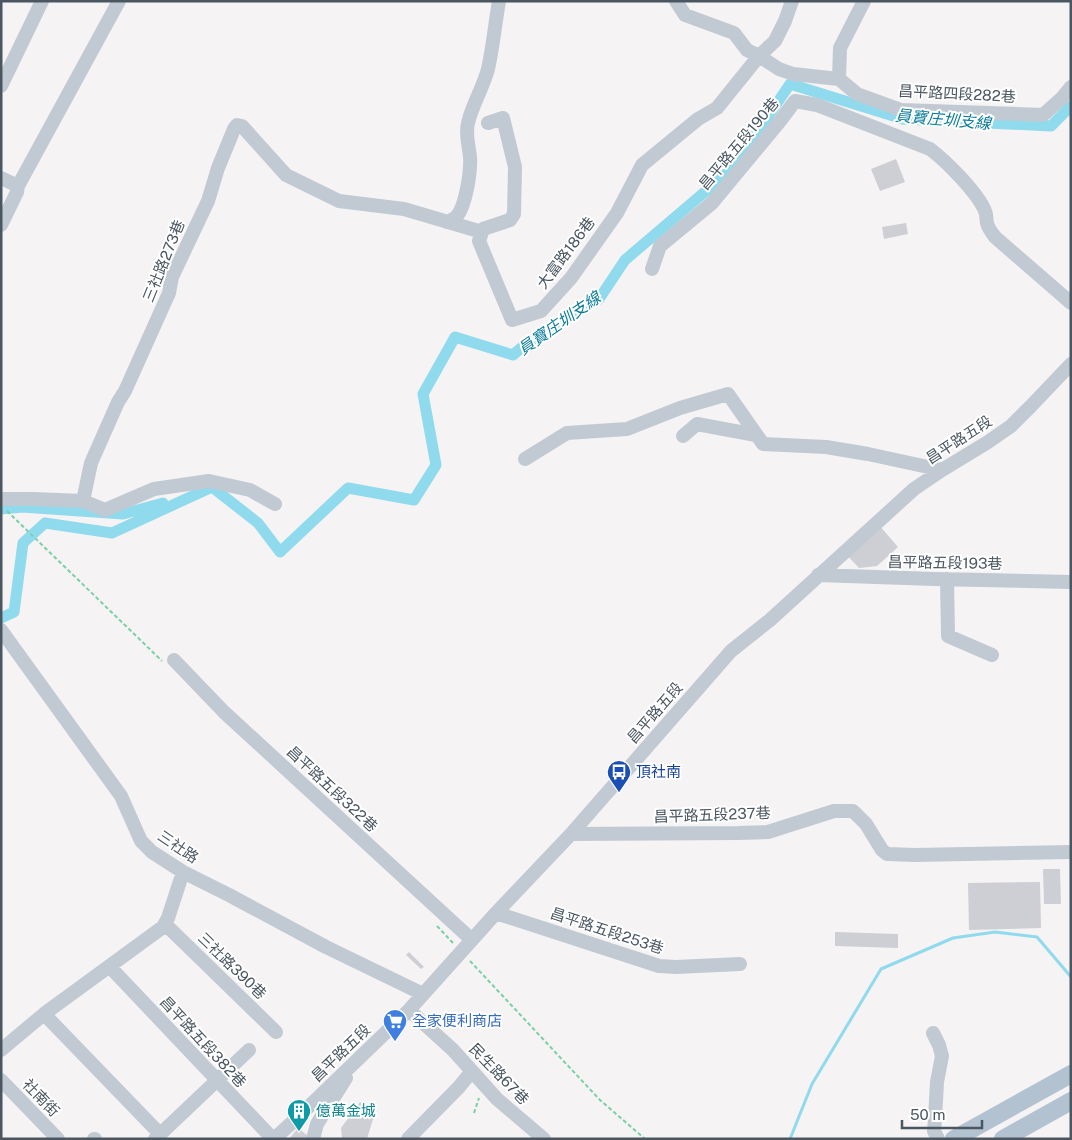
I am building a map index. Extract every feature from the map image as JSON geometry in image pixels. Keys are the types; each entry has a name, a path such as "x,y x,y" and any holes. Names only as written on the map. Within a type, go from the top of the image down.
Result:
{"main road":[{"path":"954,1139 1071,1074"},
{"path":"1003,1139 1071,1101"}],"street":[{"path":"1,86 42,1"},
{"path":"1,225 18,192 18,186 119,1"},
{"path":"448,222 457,218 462,207 470,175 467,140 468,124 488,70 499,1"},
{"path":"676,1 685,15 734,33 747,50 779,69 793,74 840,79 840,48 864,1"},
{"name":"大富路186巷","path":"482,232 479,241 512,320 540,311 571,278 617,213 642,165 698,118 717,108 759,56 775,42 786,21 792,1"},
{"name":"昌平路四段282巷","path":"840,79 857,94 901,110 1043,115 1071,87"},
{"path":"857,94 857,121"},
{"name":"昌平路五段190巷","path":"652,269 660,246 712,203 795,102 817,106 930,149 958,175 978,199 986,212 987,224 995,237 1071,303"},
{"path":"448,222 482,232 483,229 510,220 514,214 515,167 503,118 488,123"},
{"name":"三社路273巷","path":"83,501 92,463 169,293 172,276 208,201 218,168 236,125 242,126 286,175 339,201 404,209 448,222"},
{"path":"1,178 18,186"},
{"name":"昌平路五段","path":"274,1139 357,1061 424,994 496,913 571,834 731,651 770,620 914,489 1011,426 1071,364"},
{"path":"525,459 567,433 627,429 680,408 728,394 763,444 826,447 942,470"},
{"path":"683,436 697,424 756,435"},
{"path":"1,499 83,501 105,510 154,489 209,481 250,490 275,504"},
{"name":"昌平路五段193巷","path":"818,576 1071,582"},
{"path":"947,580 948,636 992,655"},
{"name":"三社路","path":"1,630 121,796 142,841 152,852 183,872 326,947 424,994"},
{"name":"昌平路五段322巷","path":"174,660 224,712 472,940"},
{"name":"昌平路五段237巷","path":"571,834 768,832 834,811 853,811 866,824 882,850 887,854 1071,852"},
{"path":"1,1050 44,1014 163,927 168,918 183,872"},
{"name":"昌平路五段253巷","path":"496,913 659,966 740,964"},
{"name":"三社路390巷","path":"165,924 276,1032"},
{"name":"昌平路五段382巷","path":"110,967 274,1139"},
{"name":"民生路67巷","path":"408,1010 453,1050 497,1099 544,1139"},
{"path":"44,1014 157,1136 249,1050"},
{"path":"933,1033 940,1045 942,1056 937,1082 934,1131 938,1139"},
{"path":"316,1138 317,1124 357,1061"},
{"path":"408,1139 472,1071"},
{"name":"社南街","path":"1,1080 58,1139"},
{"path":"298,1118 316,1138"}],"path":[{"path":"600,1100 645,1139"}],"building":[{"path":"896,159 905,182 880,191 871,169"},
{"path":"906,223 908,234 884,239 882,227"},
{"path":"878,524 898,547 877,566 859,568 845,553"},
{"path":"1043,869 1060,869 1061,904 1044,904"},
{"path":"1040,882 1041,928 969,930 968,883"},
{"path":"835,932 898,934 898,948 835,946"},
{"path":"409,952 424,967 421,969 406,955"},
{"path":"360,1102 376,1109 367,1139 343,1139 341,1128"},
{"name":"億萬金城","path":"298,1128 308,1136 307,1139 289,1139"}],"waterway":[{"name":"員寶庄圳支線","path":"1,618 14,612 23,543 45,523 112,533 212,487 258,523 280,552 348,488 414,500 436,465 423,394 455,337 513,355 528,342 599,299 625,260 733,168 790,84 903,119 1051,126 1071,106"},
{"path":"1,509 22,507 123,514 163,503"},
{"path":"790,1139 812,1084 881,969 953,938 995,932 1037,937 1071,977"}],"place":[{"name":"頂社南","path":"619,793"},
{"name":"全家便利商店","path":"395,1042"},
{"name":"億萬金城","path":"299,1132"}]}
